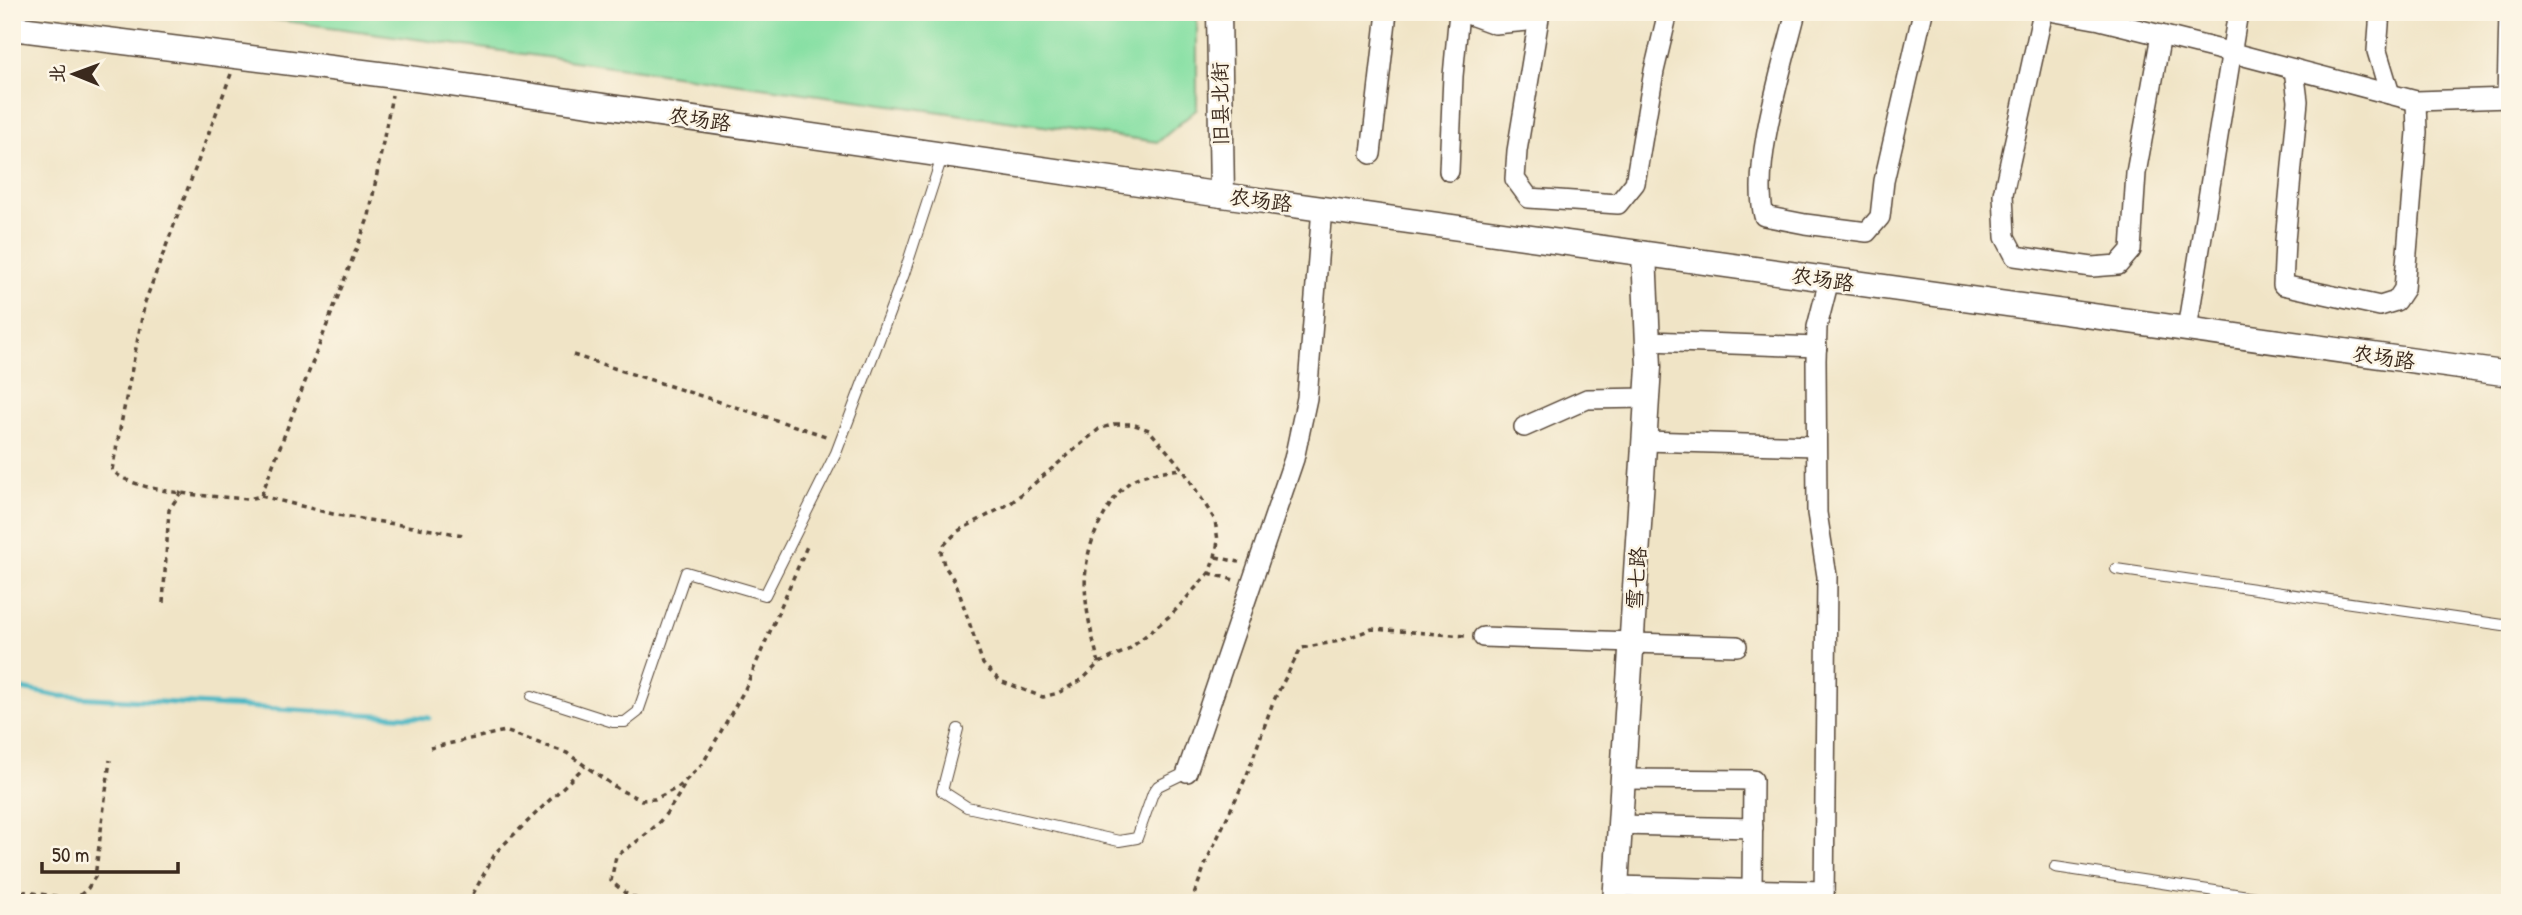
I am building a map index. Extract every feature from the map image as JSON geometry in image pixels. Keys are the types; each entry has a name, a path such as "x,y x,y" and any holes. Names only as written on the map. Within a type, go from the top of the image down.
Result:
{"street":[{"name":"旧县北街","path":"1219,12 1222,195"},
{"path":"1371,154 1387,12"},
{"path":"1449,171 1453,76 1461,12 1495,24 1539,16 1515,178 1529,198 1618,204 1635,183 1654,71 1668,12"},
{"path":"1796,12 1769,122 1759,198 1764,216 1867,232 1880,217 1884,181 1923,12"},
{"path":"2043,12 2003,194 2005,237 2014,257 2092,267 2118,265 2131,250 2136,173 2161,35"},
{"path":"2055,12 2101,16 2161,35 2416,101 2508,98 2508,12"},
{"path":"2187,329 2238,12"},
{"path":"2380,12 2376,51 2390,94"},
{"name":"农场路","path":"12,28 395,76 1222,195 2510,374"},
{"path":"2294,69 2298,101 2283,285 2380,306 2396,301 2404,289 2417,132 2416,101"},
{"path":"1187,772 1294,460 1307,398 1322,208"},
{"name":"雪七路","path":"1616,895 1647,398 1648,341 1644,254"},
{"path":"1616,895 1752,889 1824,897 1827,576 1817,513 1816,347 1829,280"},
{"path":"1648,341 1816,347"},
{"path":"1524,427 1587,399 1647,398"},
{"path":"1645,441 1816,446"},
{"path":"1483,637 1737,646"},
{"path":"1623,779 1753,780 1752,889"},
{"path":"1620,825 1753,828"}],"lane":[{"path":"532,696 613,722 625,722 638,712 686,572 765,595 841,440 905,274 944,153"},
{"path":"2116,569 2510,626"},
{"path":"958,729 942,791 967,807 1119,841 1137,838 1158,786 1187,772"},
{"path":"2055,867 2295,903"}],"path":[{"path":"238,57 145,302 112,470 118,477 163,491 247,499 261,496 337,515 464,535"},
{"path":"261,496 369,216 395,76"},
{"path":"573,355 841,440"},
{"path":"1115,424 1132,424 1149,430 1182,468 1214,520 1219,541 1209,573 1172,614 1128,650 1099,663 1083,679 1058,693 1043,697 1000,681 982,664 956,583 944,565 941,552 944,545 958,531 1011,503 1099,429 1115,424"},
{"path":"1099,663 1084,598 1085,564 1097,527 1113,500 1131,481 1182,468"},
{"path":"163,603 169,510 181,492"},
{"path":"430,748 505,731 567,753 618,789 641,800 655,799 679,787 703,763 745,689 809,542"},
{"path":"1215,557 1255,575"},
{"path":"1209,573 1255,575"},
{"path":"1191,903 1206,859 1247,775 1273,702 1300,648 1340,641 1372,629 1483,637"},
{"path":"12,890 76,898 88,888 95,877 110,760"},
{"path":"468,903 496,852 585,766"},
{"path":"645,903 625,893 611,881 617,856 652,831 671,809 688,778"}],"green space":[{"path":"221,12 1197,12 1197,109 1158,142"}],"waterway":[{"path":"12,687 59,696 429,718"}]}
